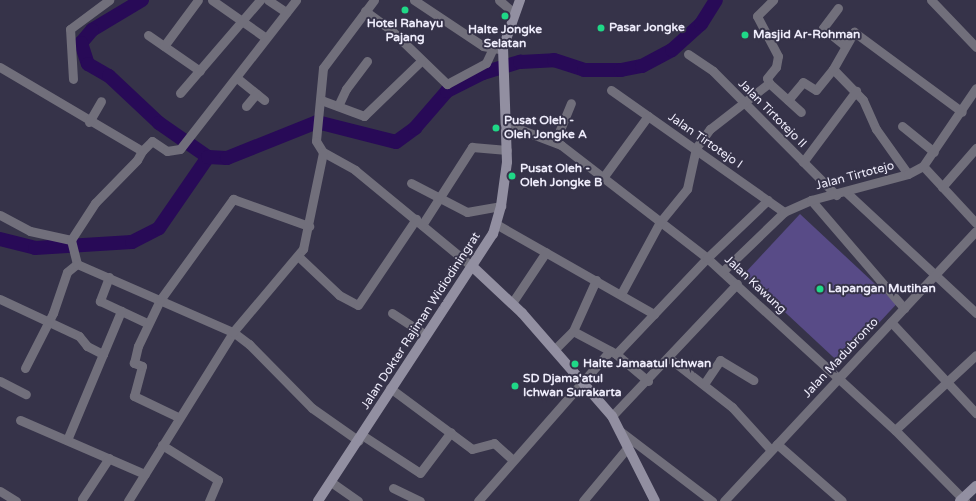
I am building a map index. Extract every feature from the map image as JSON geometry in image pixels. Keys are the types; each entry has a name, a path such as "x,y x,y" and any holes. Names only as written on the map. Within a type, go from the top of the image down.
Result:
{"main road":[{"name":"Jalan Dokter Rajiman Widiodiningrat","path":"318,501 361,438 424,334 474,268 496,224 501,206 507,150 503,52 514,13 520,0"},
{"path":"474,268 512,303 612,416 655,501"},
{"path":"963,500 976,486"}],"street":[{"path":"73,79 70,28 109,0"},
{"path":"164,46 198,0"},
{"path":"212,0 266,38"},
{"path":"180,93 260,0"},
{"path":"268,0 286,12"},
{"path":"296,0 237,78 180,149 167,151 152,141 142,150 137,160 95,204 71,241 77,262 232,332 249,344 312,408 420,473 451,432"},
{"path":"374,0 323,68 320,104 315,129 316,141 323,152 355,170 474,268"},
{"path":"414,0 492,50 503,52"},
{"path":"499,0 514,13"},
{"path":"773,0 757,16 778,56 776,67 767,78 769,83 801,112"},
{"path":"931,0 976,47"},
{"path":"838,8 823,28 845,46"},
{"path":"365,11 391,30 421,61 450,84 486,63 492,50"},
{"path":"788,100 803,82 816,90 833,70 854,32 858,33 962,112"},
{"path":"148,34 200,71"},
{"name":"Jalan Tirtotejo II","path":"688,54 713,71 745,105 836,194"},
{"path":"338,106 346,89 367,61"},
{"path":"320,104 338,106 356,114 368,114 421,61"},
{"path":"0,69 89,122 142,150"},
{"path":"833,70 856,91 908,174"},
{"path":"237,78 264,100"},
{"path":"620,294 660,222 687,189 696,148 710,129 745,105 769,83"},
{"name":"Jalan Tirtotejo","path":"723,271 784,212 811,200 846,192 908,174 923,166 962,112 976,88"},
{"name":"Jalan Tirtotejo I","path":"611,90 696,148 784,212"},
{"path":"803,162 856,91"},
{"path":"246,106 256,94"},
{"path":"89,122 101,101"},
{"path":"555,142 571,103"},
{"path":"602,179 648,116"},
{"name":"Jalan Kawung","path":"506,124 555,142 723,271 838,379 895,430 963,500"},
{"path":"902,126 934,152"},
{"path":"298,257 339,295 358,305 419,222 439,200 472,147 507,150"},
{"path":"942,187 976,148"},
{"path":"128,501 178,417 232,332 298,257 309,226 323,152"},
{"path":"923,166 976,224"},
{"path":"411,183 439,200 467,212 501,206"},
{"path":"846,192 976,313"},
{"path":"178,417 134,396 142,366 134,363 147,323 160,300 210,236 233,199 309,226"},
{"path":"478,501 613,352 654,314 707,258 768,200"},
{"path":"811,200 904,308"},
{"path":"0,215 30,231 71,241"},
{"path":"496,224 654,314"},
{"name":"Jalan Madubronto","path":"724,501 976,231"},
{"path":"512,303 546,252"},
{"path":"25,368 48,321 67,272 77,262"},
{"path":"110,277 99,299 120,311 147,323"},
{"path":"554,350 573,331 596,280"},
{"path":"612,416 648,381 737,284"},
{"path":"0,299 48,321 103,354"},
{"path":"67,440 120,311"},
{"path":"392,313 424,334"},
{"path":"891,322 947,384 976,413"},
{"path":"573,331 613,352 648,381"},
{"path":"895,430 947,384 976,355"},
{"path":"669,358 732,407 774,447 842,501"},
{"path":"704,384 720,360 753,380"},
{"path":"0,381 26,394"},
{"path":"390,388 475,450 487,442 494,443 514,460"},
{"path":"20,420 145,474"},
{"path":"620,431 712,501"},
{"path":"162,445 218,480 210,501"},
{"path":"583,501 628,447"},
{"path":"82,499 109,458"},
{"path":"332,482 358,501"},
{"path":"393,488 420,501"},
{"path":"0,491 16,501"}],"shaded area":[{"name":"Lapangan Mutihan","path":"800,214 897,304 841,364 744,274"}],"waterway":[{"path":"142,0 92,30 81,43 88,64 109,76 159,123 208,157"},
{"path":"0,239 35,248 132,242 159,228 208,157 227,158 317,122 396,142 415,128 447,91 483,73 520,62 554,60 584,70 621,70 642,66 672,50 701,24 716,0"}],"place":[{"name":"Hotel Rahayu Pajang","path":"405,10"},
{"name":"Halte Jongke Selatan","path":"505,16"},
{"name":"Pasar Jongke","path":"601,28"},
{"name":"Masjid Ar-Rohman","path":"745,35"},
{"name":"Pusat Oleh - Oleh Jongke A","path":"496,128"},
{"name":"Pusat Oleh - Oleh Jongke B","path":"512,176"},
{"name":"Lapangan Mutihan","path":"820,289"},
{"name":"Halte Jamaatul Ichwan","path":"575,364"},
{"name":"SD Djama'atul Ichwan Surakarta","path":"515,386"}]}
